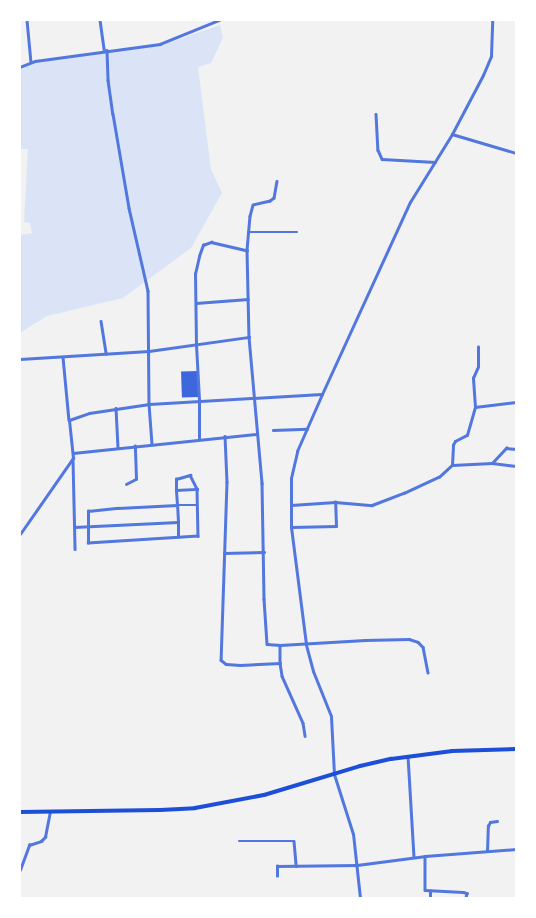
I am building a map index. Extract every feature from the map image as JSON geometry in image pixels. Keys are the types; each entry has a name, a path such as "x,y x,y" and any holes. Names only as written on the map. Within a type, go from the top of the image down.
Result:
{"main road":[{"path":"20,812 160,810 201,807 247,799 360,766 408,756 452,751 516,749"}],"street":[{"path":"27,20 31,62"},
{"path":"100,20 114,122 129,208 148,291 149,404 152,444"},
{"path":"20,67 31,62 105,50 160,44 219,20"},
{"path":"360,898 353,834 334,774 331,716 313,671 306,644 291,527 291,478 297,451 410,202 452,134 483,75 491,56 492,20"},
{"path":"376,114 378,150 382,158 435,162"},
{"path":"452,134 516,153"},
{"path":"277,181 274,198 270,201 253,205 248,232 247,250 249,337 262,483 264,599 267,644 280,645 409,639 418,642 423,647 428,673"},
{"path":"248,232 296,232"},
{"path":"200,439 195,274 203,245 211,242 247,250"},
{"path":"196,303 248,299"},
{"path":"101,321 106,354"},
{"path":"20,359 149,351 249,337"},
{"path":"452,465 453,445 455,441 467,435 475,407 473,378 478,367 478,347"},
{"path":"63,356 73,453 75,549"},
{"path":"69,420 89,412 149,404 322,394"},
{"path":"475,407 516,402"},
{"path":"116,408 118,448"},
{"path":"273,430 307,429"},
{"path":"73,453 225,436 257,434"},
{"path":"225,436 227,482 221,660 226,664 240,665 280,663"},
{"path":"126,484 136,479 135,446"},
{"path":"492,463 506,448 516,449"},
{"path":"20,534 73,458"},
{"path":"291,505 335,502 372,505 439,477 452,465 492,463 516,466"},
{"path":"178,537 178,522 177,505 176,490 176,479 190,475 197,489 198,536 88,543 88,511 177,505 197,505"},
{"path":"176,490 197,489"},
{"path":"291,527 336,526 335,502"},
{"path":"74,527 178,522"},
{"path":"224,553 264,552"},
{"path":"280,645 280,663 283,682 303,723 305,736"},
{"path":"408,756 412,793 414,858"},
{"path":"20,870 29,845 41,841 46,837 50,812"},
{"path":"487,851 488,826 490,822 498,821"},
{"path":"239,841 294,841 296,866"},
{"path":"277,876 277,866 357,865 425,856 516,849"},
{"path":"425,856 425,890 463,892 467,893 466,898"},
{"path":"430,891 430,898"}],"shaded area":[{"path":"220,25 223,38 211,63 198,67 211,169 222,193 191,248 123,298 47,316 20,333 20,235 32,233 30,223 24,222 28,149 20,149 20,70 34,63 159,46"}],"building":[{"path":"198,371 199,397 182,398 181,372"}]}
